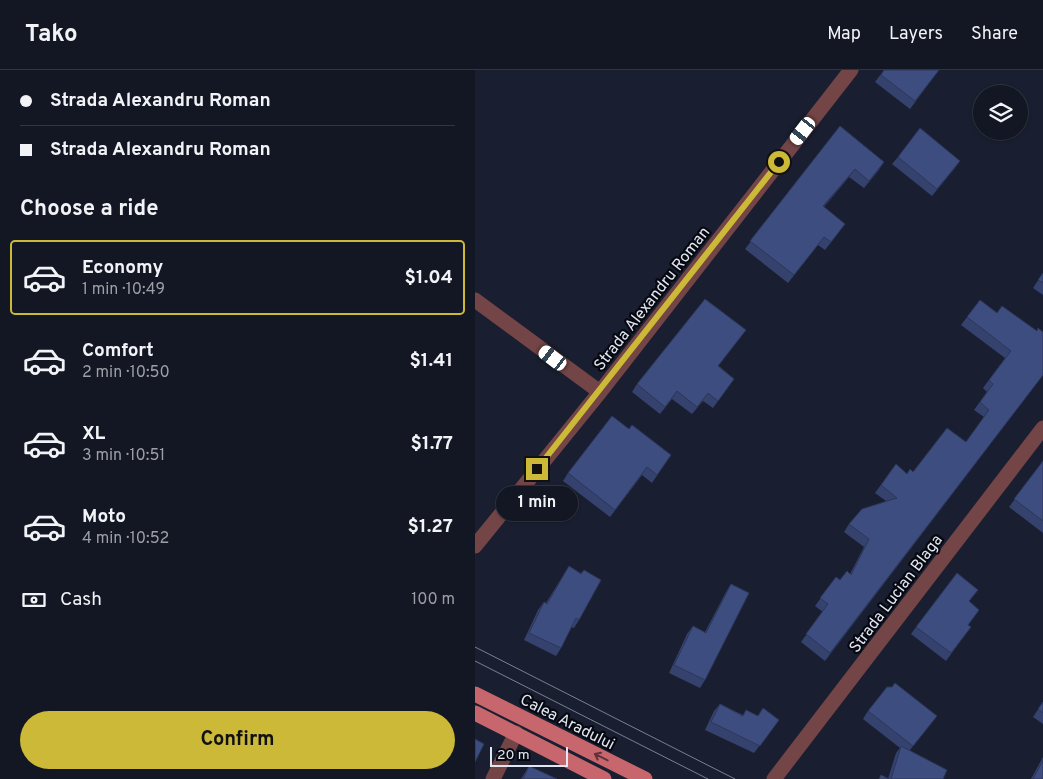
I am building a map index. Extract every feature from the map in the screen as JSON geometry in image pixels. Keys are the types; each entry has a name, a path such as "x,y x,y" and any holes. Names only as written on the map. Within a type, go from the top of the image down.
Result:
{"main road":[{"name":"Calea Aradului","path":"475,694 645,779"},
{"path":"475,713 604,779"}],"street":[{"name":"Strada Alexandru Roman","path":"475,546 600,392 851,70"},
{"path":"475,300 600,392"},
{"name":"Strada Lucian Blaga","path":"774,779 1043,428"},
{"path":"493,779 516,733"}],"building":[{"path":"884,70 939,70 915,101 881,75"},
{"path":"840,126 884,162 869,181 855,169 823,206 845,224 831,242 824,237 794,275 750,241"},
{"path":"920,128 960,161 937,189 898,157"},
{"path":"1043,273 1043,283 1038,280"},
{"path":"705,299 746,330 718,366 734,379 718,401 708,393 697,407 677,391 665,407 637,384"},
{"path":"980,300 997,313 1002,306 1037,331 1038,328 1043,332 1043,375 830,653 806,634 828,604 820,598 836,577 840,580 847,571 851,575 869,539 849,524 862,509 897,498 881,485 896,464 907,474 910,469 913,472 947,428 966,442 989,410 980,402 993,384 989,380 1011,351 967,317"},
{"path":"612,416 629,429 632,425 671,455 657,475 647,467 615,510 568,473"},
{"path":"1043,461 1043,521 1014,499"},
{"path":"569,566 581,574 584,570 601,580 579,620 576,618 561,648 529,633 544,602 547,604"},
{"path":"957,573 978,590 969,601 979,610 968,625 971,627 951,653 916,627"},
{"path":"731,584 749,593 705,680 674,665 693,626 706,633"},
{"path":"895,683 937,716 913,746 868,711 887,687 892,687"},
{"path":"1043,702 1043,713 1038,709"},
{"path":"720,704 743,716 746,710 758,716 763,708 779,720 760,746 711,722"},
{"path":"475,739 484,744 475,762"},
{"path":"901,746 947,770 943,779 891,779"},
{"path":"1043,760 1043,779 1033,779"},
{"path":"529,766 557,779 523,779"},
{"path":"881,775 889,779 879,779"}],"tram line":[{"path":"475,647 735,779"},
{"path":"475,661 708,779"}],"route":[{"path":"537,469 600,392 779,162"}]}
